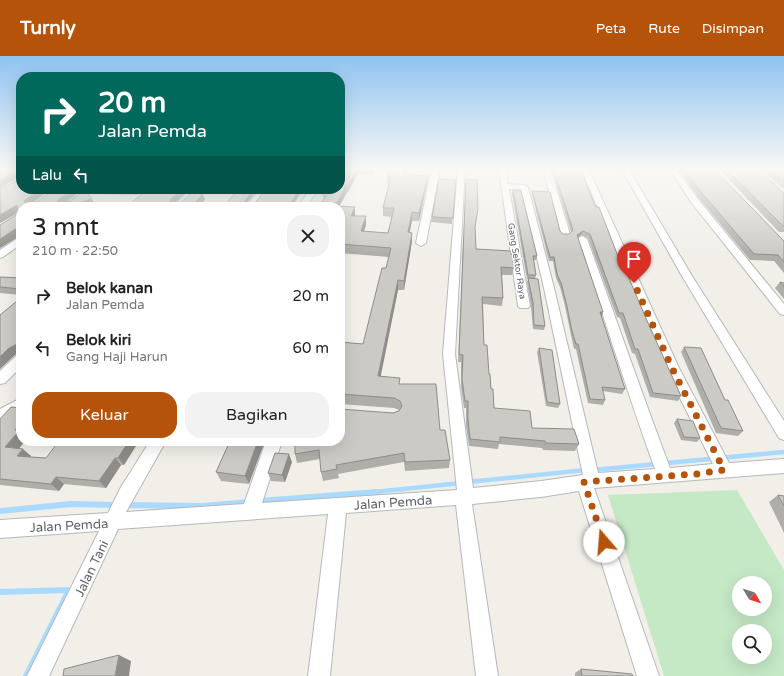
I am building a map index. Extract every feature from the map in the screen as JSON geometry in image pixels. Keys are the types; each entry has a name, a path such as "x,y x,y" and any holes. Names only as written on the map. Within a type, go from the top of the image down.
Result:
{"street":[{"path":"421,242 430,197"},
{"path":"459,197 449,354 487,676"},
{"name":"Gang Sektor Raya","path":"507,197 524,306"},
{"path":"527,197 550,288 589,476 648,676"},
{"path":"554,197 565,234"},
{"path":"597,197 672,368 720,463"},
{"path":"641,197 687,276 784,434"},
{"path":"692,197 784,311"},
{"path":"582,239 662,467"},
{"path":"0,254 16,243"},
{"path":"0,379 16,364"},
{"path":"0,416 16,406"},
{"name":"Jalan Tani","path":"38,676 126,492 155,446"},
{"path":"250,512 272,446"},
{"name":"Jalan Pemda","path":"0,529 115,517 250,512 338,506 464,490 540,489 589,476 662,467 696,474 720,463 784,466"},
{"path":"319,676 338,506"}],"green space":[{"path":"737,490 784,570 784,676 664,676 608,495"}],"building":[{"path":"0,197 29,197 24,202 16,202 16,206 0,215"},
{"path":"44,197 62,197 58,200 58,202 36,202"},
{"path":"76,197 90,197 92,199 81,202 69,202"},
{"path":"138,197 173,197 170,200 171,202 133,202"},
{"path":"187,197 200,197 196,202 181,202"},
{"path":"232,197 248,197 244,202 227,202"},
{"path":"260,197 295,197 291,202 256,202"},
{"path":"325,197 340,197 338,202 322,202"},
{"path":"386,197 423,197 419,213 412,212 408,232 412,233 404,281 398,280 378,376 400,378 399,384 436,384 440,430 445,430 450,460 405,462 404,453 336,465 337,469 321,472 319,450 295,454 295,446 345,446 345,409 393,413 399,411 402,406 400,401 394,398 345,394 345,342 363,344 382,268 386,268 391,248 345,244 345,207 355,207 351,216 366,216 361,231 388,233 394,208 383,208"},
{"path":"436,197 455,197 453,218 432,217"},
{"path":"465,197 478,197 478,209 475,227 476,249 511,251 514,268 501,267 503,298 482,297 484,345 487,345 489,374 491,389 493,389 494,408 530,411 532,428 574,429 579,444 546,443 545,441 500,437 500,442 470,439 468,401 465,401 462,379 463,355 459,354"},
{"path":"514,197 522,197 537,256 533,256 536,275 528,275"},
{"path":"534,197 551,197 560,231 563,234 569,234 573,230 562,197 591,197 596,207 599,207 621,264 623,264 681,396 653,393 638,349 635,349 623,313 619,313 590,234 583,231 577,235 603,312 600,312 625,389 602,387 605,400 590,399 578,344 576,344 572,331 554,257 550,257"},
{"path":"705,197 741,197 784,241 784,262 778,255 754,254"},
{"path":"754,197 784,197 783,226"},
{"path":"16,215 16,229 0,239 0,225"},
{"path":"0,277 16,278 16,289 0,287"},
{"path":"528,278 538,279 545,326 534,325 533,302"},
{"path":"16,302 16,344 9,348 0,357 0,315"},
{"path":"684,347 701,348 725,400 728,400 743,431 721,428"},
{"path":"539,348 552,350 560,404 547,402"},
{"path":"11,407 16,408 16,435 5,447 23,449 17,456 46,458 55,446 126,446 118,458 115,458 99,481 56,477 51,484 0,479 0,419"},
{"path":"677,419 693,421 700,438 684,437"},
{"path":"228,446 256,446 245,476 216,472"},
{"path":"275,453 289,454 282,475 268,473"},
{"path":"778,495 784,496 784,506"},
{"path":"119,655 115,676 63,676 64,669"},
{"path":"581,669 632,674 633,676 582,676"}],"waterway":[{"path":"593,470 784,452"},
{"path":"468,482 586,470"},
{"path":"366,493 461,483"},
{"path":"366,493 378,492"},
{"path":"259,501 366,493"},
{"path":"125,505 203,506 250,502"},
{"path":"0,511 71,504 116,505"},
{"path":"0,592 69,590 26,676"}],"route":[{"path":"604,542 584,482 592,480 696,474 724,470 672,368 634,283"}]}
